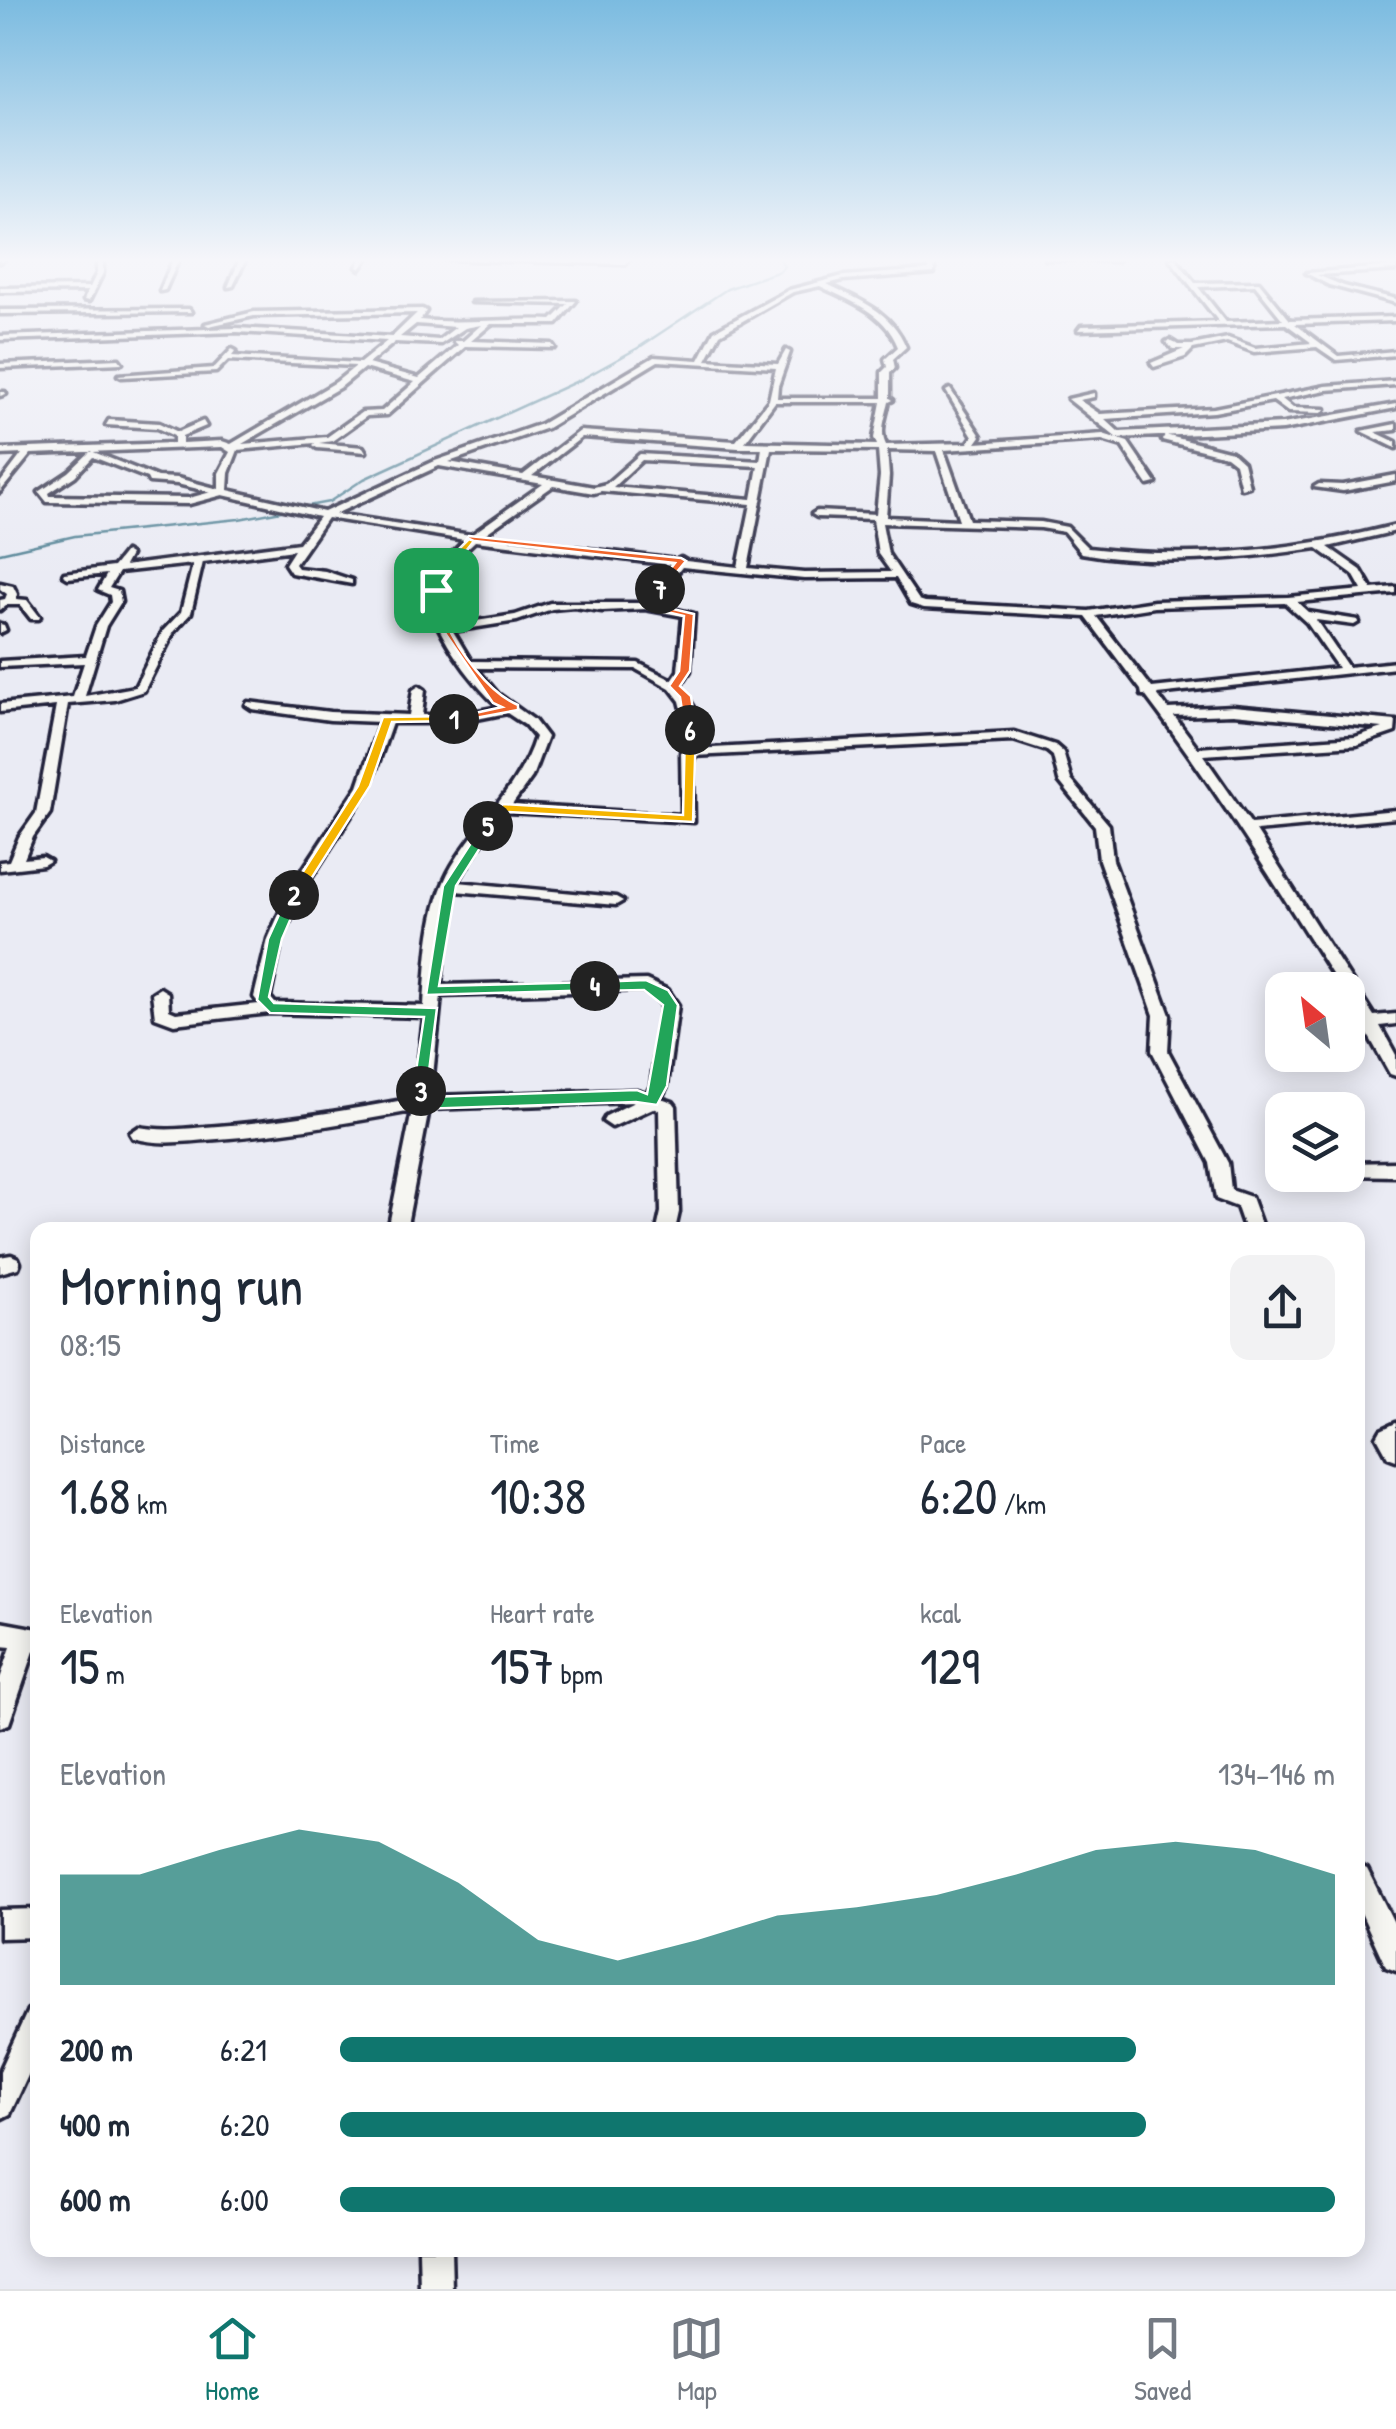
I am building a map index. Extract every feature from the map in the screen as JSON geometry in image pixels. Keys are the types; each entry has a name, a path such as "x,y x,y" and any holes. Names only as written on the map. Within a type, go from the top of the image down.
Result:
{"street":[{"path":"122,375 216,370 219,366"},
{"path":"223,492 232,448 314,401 358,366"},
{"path":"363,366 405,374 419,381"},
{"path":"1,453 90,452 178,439 232,448 329,439 364,414 387,411 440,366"},
{"path":"348,582 325,574 294,571 290,564 325,515 438,464 544,426 645,366"},
{"path":"738,445 774,400 781,366 777,366"},
{"path":"890,366 886,372 889,400 878,438 884,447 879,518 883,554 907,582 915,602 924,606 1089,614 1154,604 1288,600 1396,590"},
{"path":"1098,417 1214,410 1326,388 1396,383"},
{"path":"950,391 976,436 972,443"},
{"path":"1092,394 1072,399 1098,417 1125,444 1152,483"},
{"path":"1275,398 1286,408 1304,412 1396,406"},
{"path":"774,400 889,400"},
{"path":"1304,412 1318,421"},
{"path":"523,479 580,434 738,445 939,448 972,443 1260,429 1318,421 1336,412"},
{"path":"109,423 159,426 178,439"},
{"path":"178,439 203,424"},
{"path":"1396,427 1365,432 1396,444"},
{"path":"1146,433 1229,454 1239,462 1244,486"},
{"path":"306,443 364,450"},
{"path":"742,571 767,446"},
{"path":"939,448 964,520"},
{"path":"90,452 72,474 44,492 48,500 188,501 223,492"},
{"path":"90,452 152,476 152,480 177,481 325,515 472,538 742,571 804,576 899,575"},
{"path":"0,489 26,453"},
{"path":"604,488 640,457 765,464"},
{"path":"438,464 549,484 756,502"},
{"path":"1319,487 1343,488 1396,478"},
{"path":"399,1222 415,1147 432,1012 431,991 450,886 474,843 503,808 536,756 541,737 533,724 514,708 497,700 469,664 446,629 436,590 450,564 472,538 549,484"},
{"path":"818,514 1058,527 1073,534 1081,548 1092,552 1260,552 1396,528"},
{"path":"1318,544 1357,572 1368,592"},
{"path":"68,576 302,546"},
{"path":"78,698 101,626 116,602 115,594 103,590 107,577 125,555"},
{"path":"0,708 115,696 146,685 156,653 186,612 199,560"},
{"path":"646,606 681,561"},
{"path":"0,586 12,594 4,604"},
{"path":"1288,600 1345,670"},
{"path":"4,604 23,602 35,617"},
{"path":"446,629 517,618 550,606 646,606 689,614 684,671 674,686"},
{"path":"1089,614 1196,752 1370,1022 1396,1070"},
{"path":"1304,615 1354,622"},
{"path":"0,664 92,659"},
{"path":"469,664 638,666 686,696 691,714 689,819 503,808"},
{"path":"1146,692 1396,666"},
{"path":"415,719 419,690"},
{"path":"8,865 42,813 62,701"},
{"path":"252,704 330,716 387,719 457,719 514,708"},
{"path":"1166,713 1232,710 1396,726"},
{"path":"270,1008 262,997 275,939 297,889 364,786 387,719"},
{"path":"1196,752 1357,741 1396,726"},
{"path":"688,753 1014,736 1051,748 1060,755 1064,781 1102,825 1106,860 1162,1015 1160,1051 1219,1163 1222,1194 1245,1202 1251,1222"},
{"path":"1247,828 1396,814"},
{"path":"8,865 43,861"},
{"path":"450,886 616,900"},
{"path":"431,991 646,985 662,994 670,1005 659,1086 651,1101 612,1120"},
{"path":"160,994 161,1013 174,1019 270,1008 432,1012"},
{"path":"1370,1022 1396,1019"},
{"path":"139,1134 157,1137 247,1130 331,1120 419,1103 637,1096 667,1106 668,1222"},
{"path":"1365,1170 1396,1170"},
{"path":"1396,1433 1388,1437 1396,1450"},
{"path":"0,1634 30,1639"},
{"path":"0,1715 30,1644"},
{"path":"1365,1893 1396,1957"},
{"path":"0,1924 30,1922"},
{"path":"0,2104 30,2038"},
{"path":"435,2257 436,2289"}],"waterway":[{"path":"0,553 75,536 239,519 329,502 364,479 606,366"}],"route":[{"path":"472,538 681,561 673,576 649,597 646,606 689,614 683,648 687,658 674,686 686,696 691,714 689,819 503,808 474,843 450,886 431,991 646,985 662,994 670,1005 659,1086 651,1101 637,1096 419,1103 432,1012 270,1008 262,997 275,939 297,889 364,786 387,719 457,719 514,708 497,700 460,652 441,620 436,590 450,564 472,538"}]}
